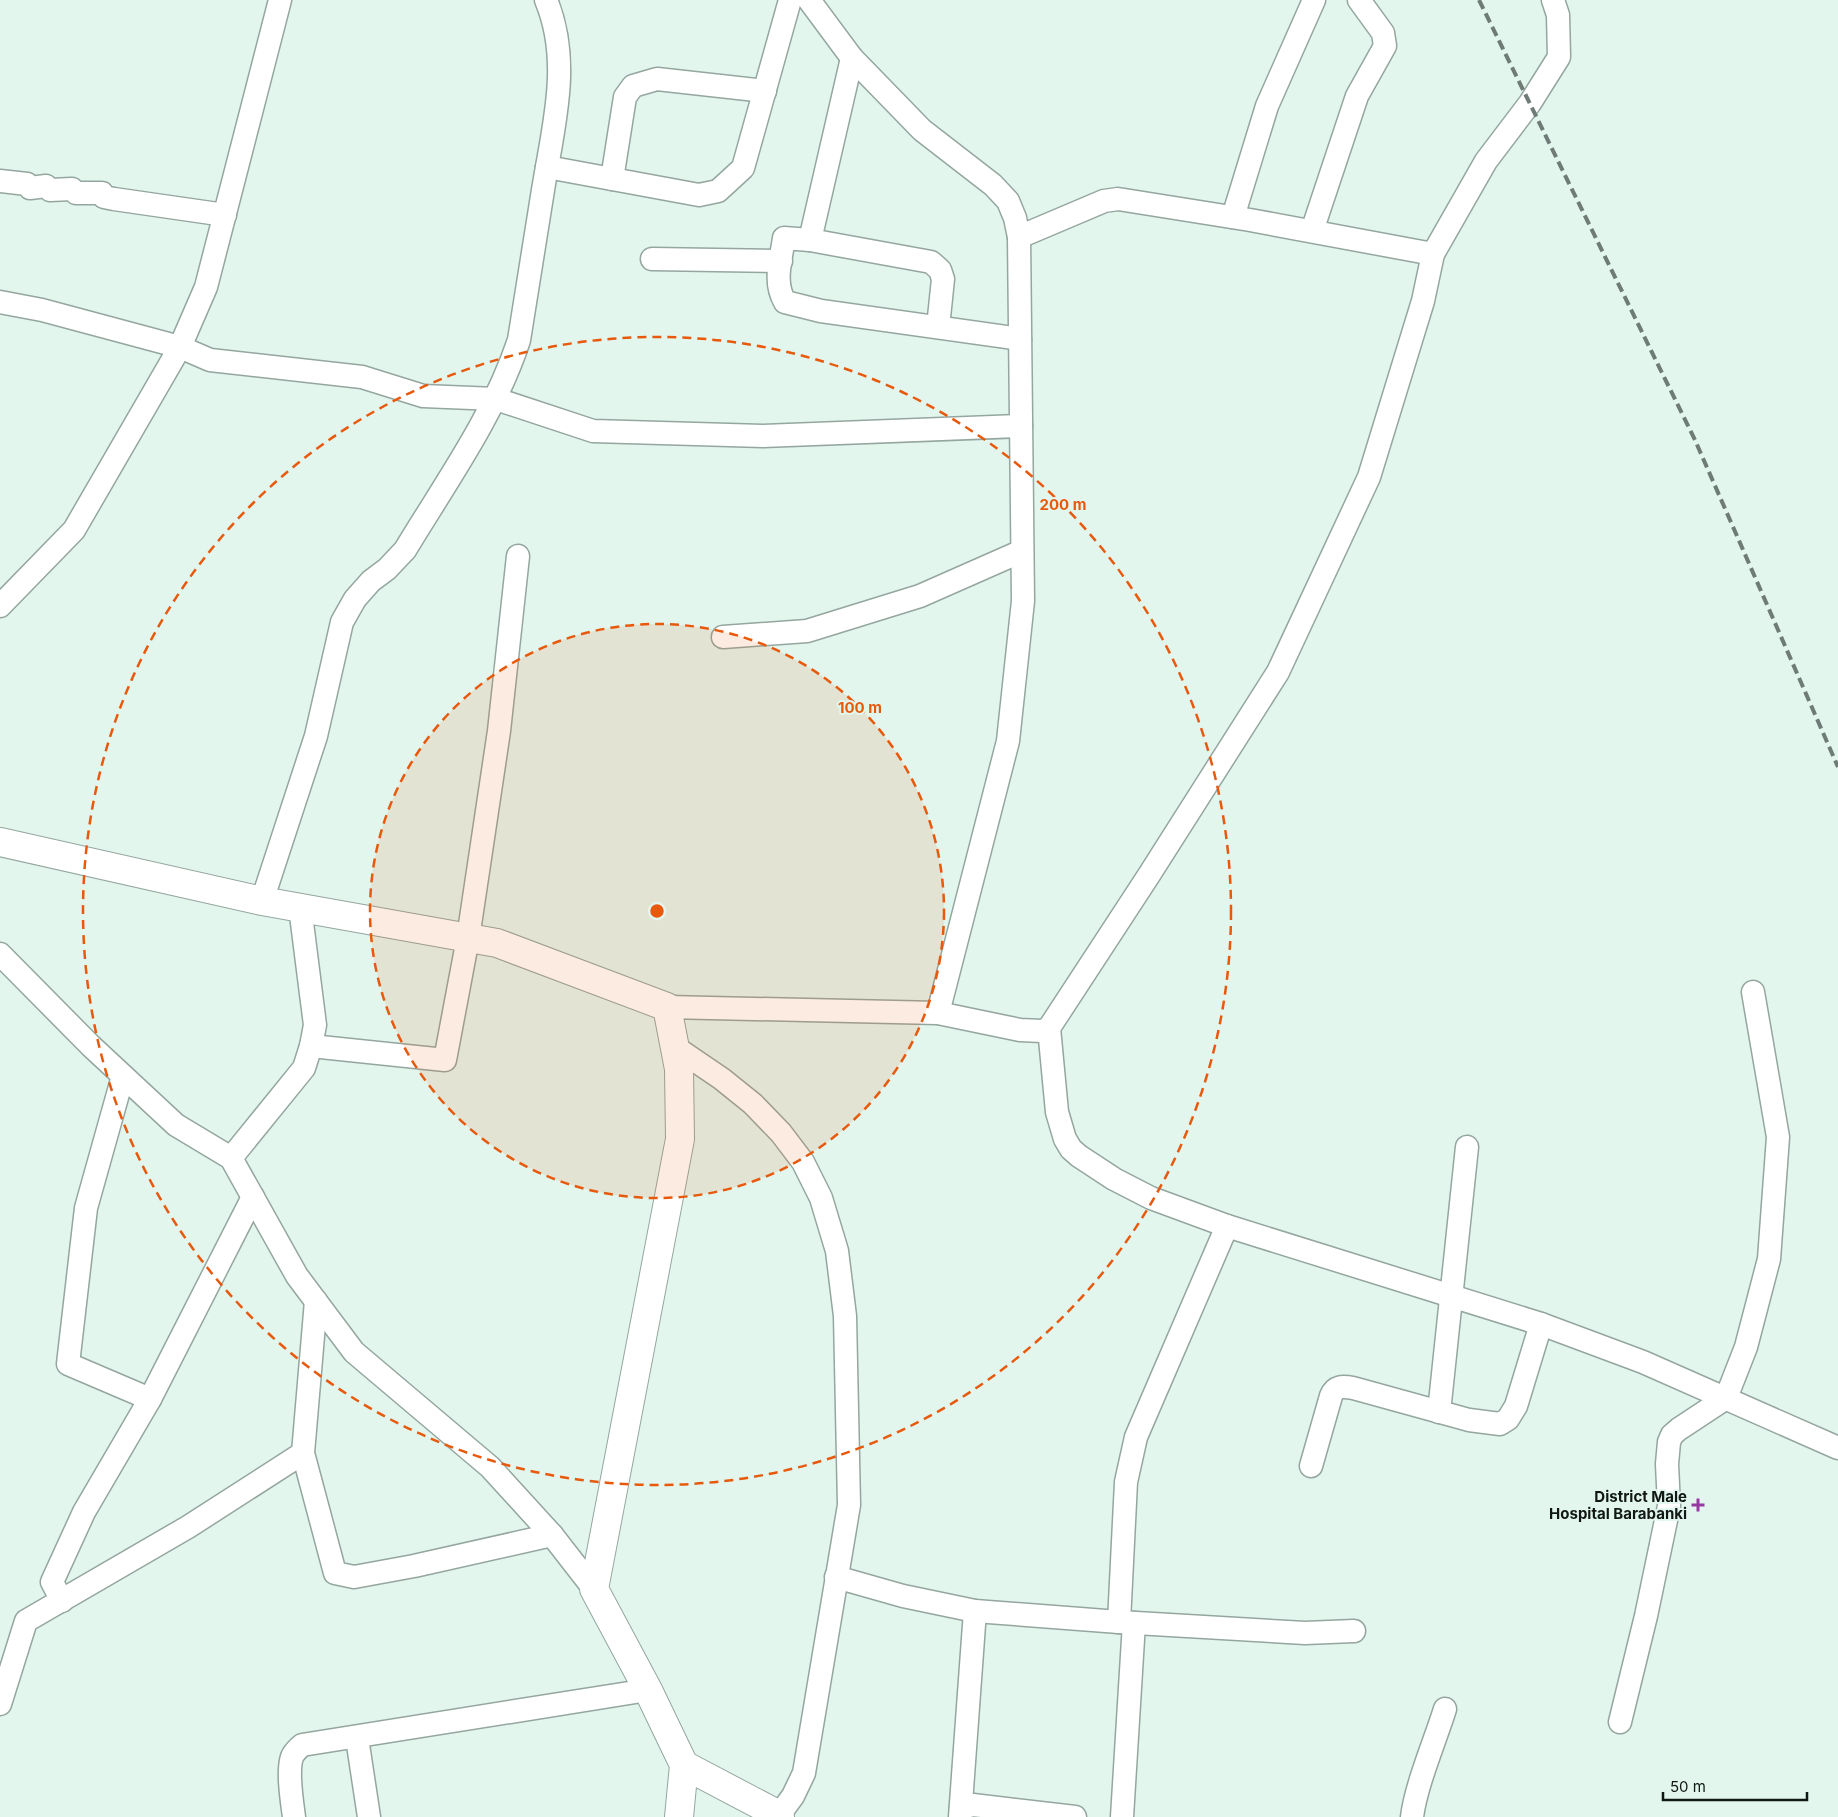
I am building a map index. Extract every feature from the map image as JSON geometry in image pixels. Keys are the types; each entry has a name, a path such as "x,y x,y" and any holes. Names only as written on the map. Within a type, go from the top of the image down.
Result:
{"street":[{"path":"0,606 74,530 180,347 206,287 280,0"},
{"path":"262,901 316,736 342,622 355,599 371,581 387,569 405,550 496,399 509,370 519,340 560,88 557,34 546,0"},
{"path":"547,167 699,195 718,191 743,168 790,0"},
{"path":"809,0 852,58 922,130 993,185 1008,201 1015,218 1019,237 1023,601 1008,741 938,1013"},
{"path":"1232,217 1267,106 1314,0"},
{"path":"1312,231 1357,96 1385,46 1383,33 1359,0"},
{"path":"0,842 262,901 497,943 667,1007 938,1013 1020,1030 1042,1031 1049,1028 1278,672 1369,476 1423,301 1433,254 1486,161 1530,102 1559,57 1558,15 1553,0"},
{"path":"810,240 852,58"},
{"path":"612,179 624,97 633,86 657,78 764,91"},
{"path":"0,181 27,184 30,188 46,186 50,190 72,189 76,193 102,193 104,197 226,215"},
{"path":"1019,237 1104,201 1118,199 1232,217 1433,254"},
{"path":"938,327 943,279 940,270 931,262 810,240 784,238 778,283 784,302 821,311 1020,339"},
{"path":"652,259 781,261"},
{"path":"0,302 42,310 180,347 210,360 362,377 423,396 496,399 594,431 763,436 1021,426"},
{"path":"723,637 807,630 920,596 1022,551"},
{"path":"312,1046 445,1060 468,938 499,731 518,556"},
{"path":"231,1158 304,1068 312,1046 315,1025 300,908"},
{"path":"0,954 123,1076 176,1125 231,1158 297,1276 354,1352 490,1467 552,1535 594,1589 648,1690 684,1765 679,1817"},
{"path":"1620,1722 1646,1616 1669,1506 1667,1464 1669,1442 1679,1429 1726,1398 1746,1347 1769,1259 1778,1137 1753,992"},
{"path":"594,1589 680,1139 679,1070 667,1007"},
{"path":"1049,1028 1057,1112 1065,1140 1071,1149 1114,1179 1151,1198 1227,1226 1541,1324 1643,1362 1838,1448"},
{"path":"675,1047 722,1079 753,1104 781,1133 803,1162 821,1198 837,1251 845,1316 849,1505 804,1773 793,1796 779,1816 684,1765"},
{"path":"123,1076 86,1208 68,1364 150,1400"},
{"path":"1439,1412 1467,1147"},
{"path":"62,1600 52,1582 84,1512 150,1400 253,1197"},
{"path":"1122,1817 1127,1622 1126,1482 1136,1437 1227,1226"},
{"path":"316,1301 303,1453 335,1573 354,1577 414,1566 552,1535"},
{"path":"1311,1466 1331,1396 1338,1387 1353,1388 1488,1424 1500,1424 1508,1419 1516,1406 1541,1324"},
{"path":"0,1704 26,1620 188,1527 303,1453"},
{"path":"836,1577 903,1596 974,1611 1305,1633 1354,1631"},
{"path":"961,1813 974,1611"},
{"path":"294,1817 291,1793 291,1761 292,1756 297,1750 308,1744 357,1738 648,1690"},
{"path":"1412,1817 1445,1709"},
{"path":"357,1738 369,1817"},
{"path":"961,1813 973,1805 1075,1817"}],"railway":[{"path":"1479,0 1695,440 1838,767"}],"place":[{"name":"District Male Hospital Barabanki","path":"1698,1505"}]}
